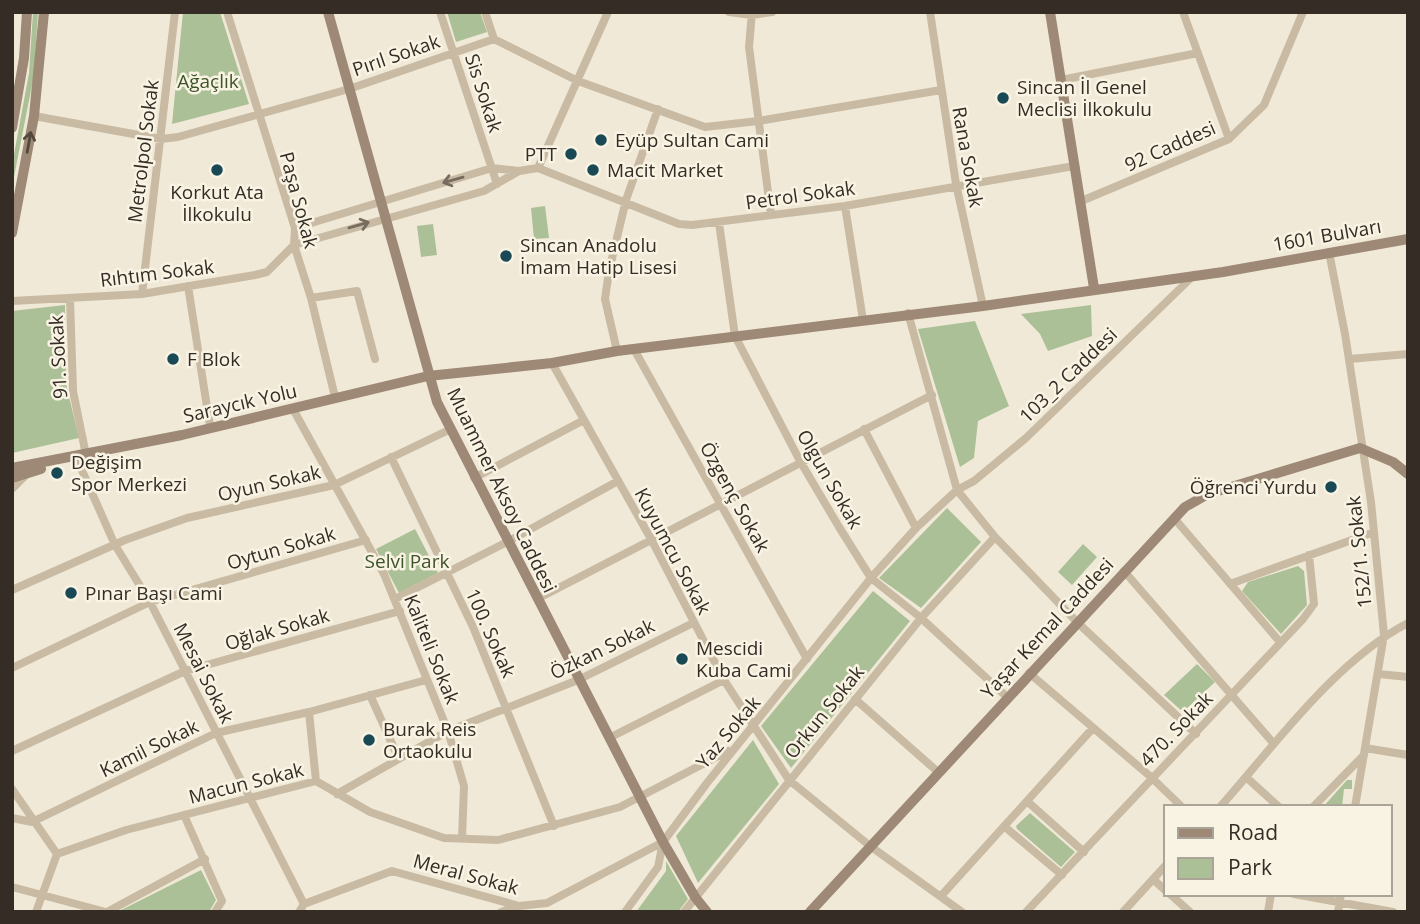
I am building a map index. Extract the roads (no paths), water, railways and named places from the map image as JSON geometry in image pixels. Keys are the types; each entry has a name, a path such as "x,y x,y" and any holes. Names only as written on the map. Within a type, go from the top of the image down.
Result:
{"main road":[{"path":"12,128 24,58 27,12"},
{"path":"12,233 34,116 44,12"},
{"name":"Muammer Aksoy Caddesi","path":"328,12 383,200 429,376 451,429 663,842 695,897 707,912"},
{"path":"1050,12 1094,288"},
{"name":"1601 Bulvarı","path":"863,320 983,306 1194,275 1408,239"},
{"name":"Saraycık Yolu","path":"59,461 429,376 552,363 617,351 635,351 863,320"},
{"path":"1360,448 1393,462 1408,474"},
{"name":"Yaşar Kemal Caddesi","path":"811,911 1185,507 1208,494 1360,448"},
{"path":"13,468 59,461"},
{"path":"12,478 59,461"}],"street":[{"name":"Metrolpol Sokak","path":"142,294 175,12"},
{"name":"Paşa Sokak","path":"228,12 295,228 294,244 311,298 335,397"},
{"name":"Sis Sokak","path":"440,12 496,184"},
{"path":"485,12 494,39 578,81 705,127 758,121 941,90"},
{"path":"295,228 492,168 519,171 538,168 608,12"},
{"path":"729,12 772,12"},
{"name":"Rana Sokak","path":"930,12 956,184 983,306"},
{"name":"92 Caddesi","path":"1079,202 1229,139 1183,12"},
{"path":"1229,139 1264,105 1303,12"},
{"path":"752,14 749,47 771,215"},
{"name":"Pırıl Sokak","path":"34,116 161,139 178,137 349,89 494,39"},
{"path":"1061,80 1198,53"},
{"path":"617,351 605,299 626,200 658,109"},
{"name":"Petrol Sokak","path":"538,168 626,200 679,223 719,223 845,206 956,184 1074,166"},
{"path":"294,244 484,191 519,171"},
{"path":"845,206 863,320"},
{"name":"Olgun Sokak","path":"719,223 735,336 800,461 871,578 921,618 1007,697"},
{"name":"Rıhtım Sokak","path":"12,301 142,294 267,272 294,244"},
{"name":"152/1. Sokak","path":"1329,252 1349,359 1374,532 1384,635 1355,805"},
{"name":"103_2 Caddesi","path":"957,490 974,481 1026,439 1194,275"},
{"path":"188,286 210,426"},
{"path":"311,298 358,291 375,359"},
{"name":"91. Sokak","path":"70,298 73,391 81,456"},
{"path":"908,313 957,490 995,537 1079,623 1196,734"},
{"name":"Özgenç Sokak","path":"635,351 807,659"},
{"path":"1349,359 1408,355"},
{"name":"Kuyumcu Sokak","path":"552,363 651,539 724,680 789,780 870,846 961,912"},
{"path":"537,598 800,461 932,396"},
{"name":"Kaliteli Sokak","path":"293,409 366,540 395,599 448,731 464,786 462,838"},
{"path":"474,478 584,420"},
{"name":"Oyun Sokak","path":"12,590 115,545 187,518 334,485 451,429"},
{"path":"864,429 916,528"},
{"name":"Mesai Sokak","path":"81,456 115,545 150,602 185,670 301,908"},
{"name":"100. Sokak","path":"391,457 447,573 507,708 554,826"},
{"path":"12,489 27,474"},
{"path":"395,599 508,542 618,481"},
{"name":"Yaz Sokak","path":"625,912 658,867 663,842 732,750 755,727 871,578 916,528 957,490"},
{"path":"1174,518 1280,642"},
{"path":"1230,584 1374,532"},
{"name":"Orkun Sokak","path":"684,912 921,618 995,537"},
{"name":"Oytun Sokak","path":"12,668 150,602 366,540"},
{"name":"470. Sokak","path":"1026,912 1151,777 1196,734 1314,604 1309,555"},
{"path":"1124,570 1274,744"},
{"name":"Oğlak Sokak","path":"12,751 185,670 400,611"},
{"path":"1222,805 1305,708 1384,635 1408,622"},
{"name":"Özkan Sokak","path":"337,794 448,731 578,680 694,623"},
{"path":"1029,673 1180,805"},
{"path":"1379,674 1408,677"},
{"name":"Kamil Sokak","path":"32,822 216,733 309,712 426,680"},
{"path":"608,738 724,680"},
{"path":"370,695 398,757"},
{"path":"855,699 938,772"},
{"path":"309,712 316,781"},
{"path":"940,896 1093,728"},
{"name":"Macun Sokak","path":"57,854 184,815 316,781 370,812 444,838 498,840 554,826 642,797 732,750"},
{"path":"1315,805 1364,752 1408,755"},
{"path":"1246,777 1277,805"},
{"path":"12,789 32,822 57,854 36,912"},
{"path":"1028,802 1084,852"},
{"path":"184,815 222,901 215,912"},
{"path":"12,818 32,822"},
{"path":"1004,827 1062,875"},
{"name":"Meral Sokak","path":"301,908 392,871 519,906 548,907 663,842"},
{"path":"12,887 106,912 205,859"},
{"path":"1123,912 1164,867"},
{"path":"1153,879 1164,889"},
{"path":"1171,896 1190,912"},
{"path":"1304,896 1393,912"},
{"path":"500,912 519,906"}],"place":[{"name":"Sincan İl Genel Meclisi İlkokulu","path":"1003,98"},
{"name":"Eyüp Sultan Cami","path":"601,140"},
{"name":"PTT","path":"571,154"},
{"name":"Korkut Ata İlkokulu","path":"217,170"},
{"name":"Macit Market","path":"593,170"},
{"name":"Sincan Anadolu İmam Hatip Lisesi","path":"506,256"},
{"name":"F Blok","path":"173,359"},
{"name":"Değişim Spor Merkezi","path":"57,473"},
{"name":"Öğrenci Yurdu","path":"1331,487"},
{"name":"Pınar Başı Cami","path":"71,593"},
{"name":"Mescidi Kuba Cami","path":"682,659"},
{"name":"Burak Reis Ortaokulu","path":"369,740"}],"park label":[{"name":"Ağaçlık","path":"208,81"},
{"name":"Selvi Park","path":"407,561"}]}
